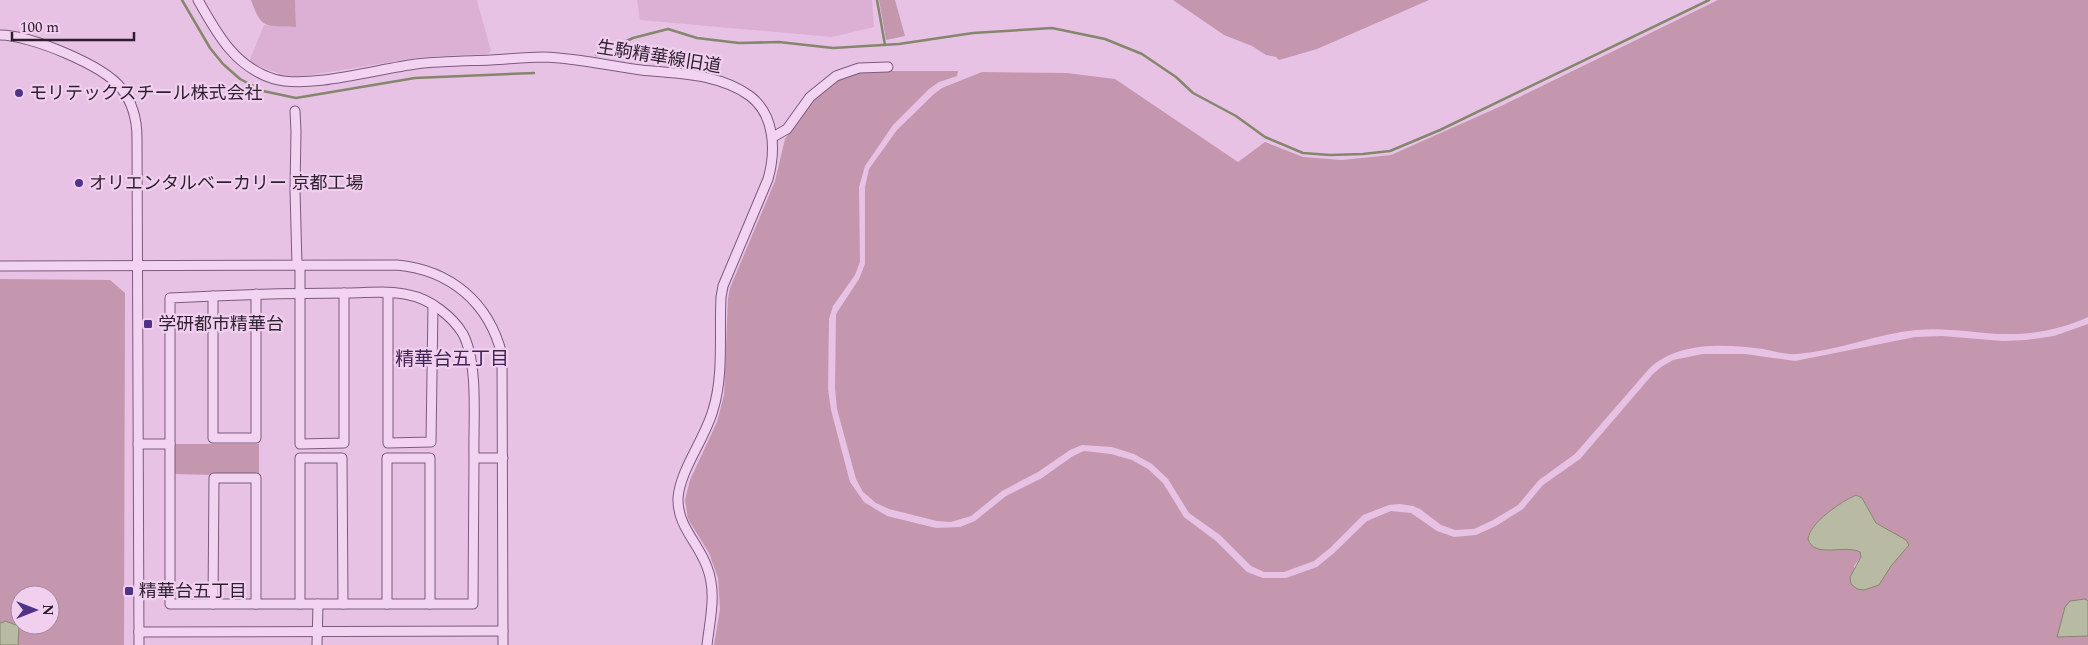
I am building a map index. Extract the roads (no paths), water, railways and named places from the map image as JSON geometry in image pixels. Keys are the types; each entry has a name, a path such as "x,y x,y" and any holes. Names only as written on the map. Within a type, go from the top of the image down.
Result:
{"street":[{"name":"生駒精華線旧道","path":"198,0 212,25 238,60 251,69 286,81 311,81 416,64 543,57 703,77 723,82 743,91 758,104 773,137 772,164 768,179 720,297 718,379 714,408 679,490 678,510 702,557 711,580 712,608 707,645"},
{"path":"0,35 28,39 64,53 108,76 123,89 137,123 139,645"},
{"path":"773,137 787,129 810,97 836,76 858,68 888,67"},
{"path":"294,111 300,293 300,604"},
{"path":"0,266 411,266 439,275 454,283 468,295 488,320 502,355 503,645"},
{"path":"300,293 408,294 423,299 444,312 455,324 469,349 473,372 473,604 170,604 170,298 300,293"},
{"path":"300,444 344,444 344,293"},
{"path":"213,296 213,438 256,438 256,294"},
{"path":"388,294 388,443 431,442 432,306"},
{"path":"138,444 170,444"},
{"path":"300,458 342,458 344,604"},
{"path":"387,604 387,458 430,458 430,604"},
{"path":"474,458 503,458"},
{"path":"213,604 214,478 256,478 256,604"},
{"path":"317,645 318,604"},
{"path":"139,632 503,631"}],"waterway":[{"path":"182,0 210,48 223,64 240,79 263,91 296,98 415,78 534,73"},
{"path":"877,0 885,45"},
{"path":"596,55 633,38 668,29 697,38 739,43 779,42 833,48 899,44 973,33 1052,28 1105,39 1142,54 1176,77 1193,93 1236,116 1265,137 1303,153 1330,155 1363,154 1390,151 1440,130 1709,0"}],"place":[{"name":"モリテックスチール株式会社","path":"19,93"},
{"name":"オリエンタルベーカリー 京都工場","path":"79,183"},
{"name":"学研都市精華台","path":"148,324"},
{"name":"精華台五丁目","path":"129,591"}],"district":[{"name":"精華台五丁目","path":"452,359"}]}
